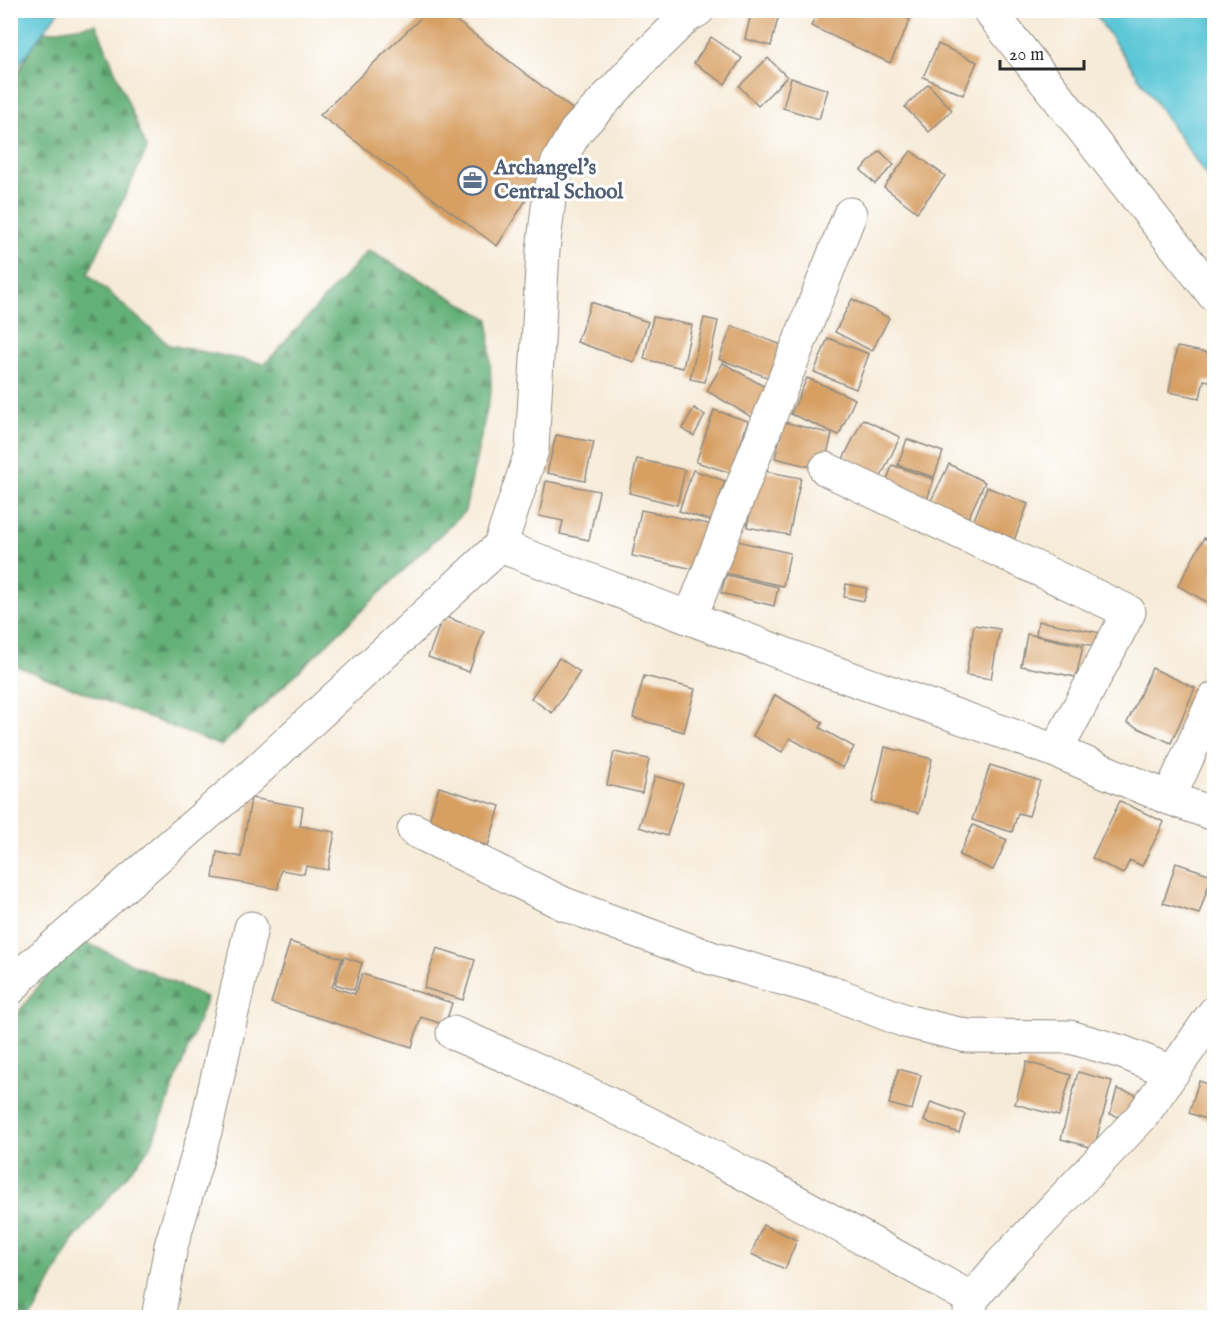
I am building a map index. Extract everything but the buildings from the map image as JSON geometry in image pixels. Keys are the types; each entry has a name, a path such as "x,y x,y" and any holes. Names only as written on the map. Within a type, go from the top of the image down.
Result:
{"street":[{"path":"10,989 28,969 250,777 500,546 532,450 543,250 549,199 557,164 576,132 647,55 686,17 698,10"},
{"path":"989,10 1215,295"},
{"path":"691,616 850,214"},
{"path":"826,469 1129,612 1056,751"},
{"path":"500,546 691,616 816,666 1056,751 1169,798 1215,814"},
{"path":"1169,798 1215,699"},
{"path":"414,830 564,904 711,958 833,993 906,1021 967,1036 1070,1037 1122,1052 1172,1072"},
{"path":"158,1317 171,1246 206,1128 251,928"},
{"path":"453,1033 550,1073 758,1179 971,1308 1002,1263 1142,1116 1215,1013"}],"green space":[{"path":"96,24 147,149 88,274 169,345 265,364 368,250 489,319 491,390 465,511 221,746 11,664 11,86 39,33"},
{"path":"76,938 207,998 151,1146 72,1242 32,1317 11,1317 10,1023"}],"water":[{"path":"10,11 59,11 11,75"},
{"path":"1093,11 1214,11 1214,187"}],"place":[{"name":"Archangel's Central School","path":"473,180"}]}
